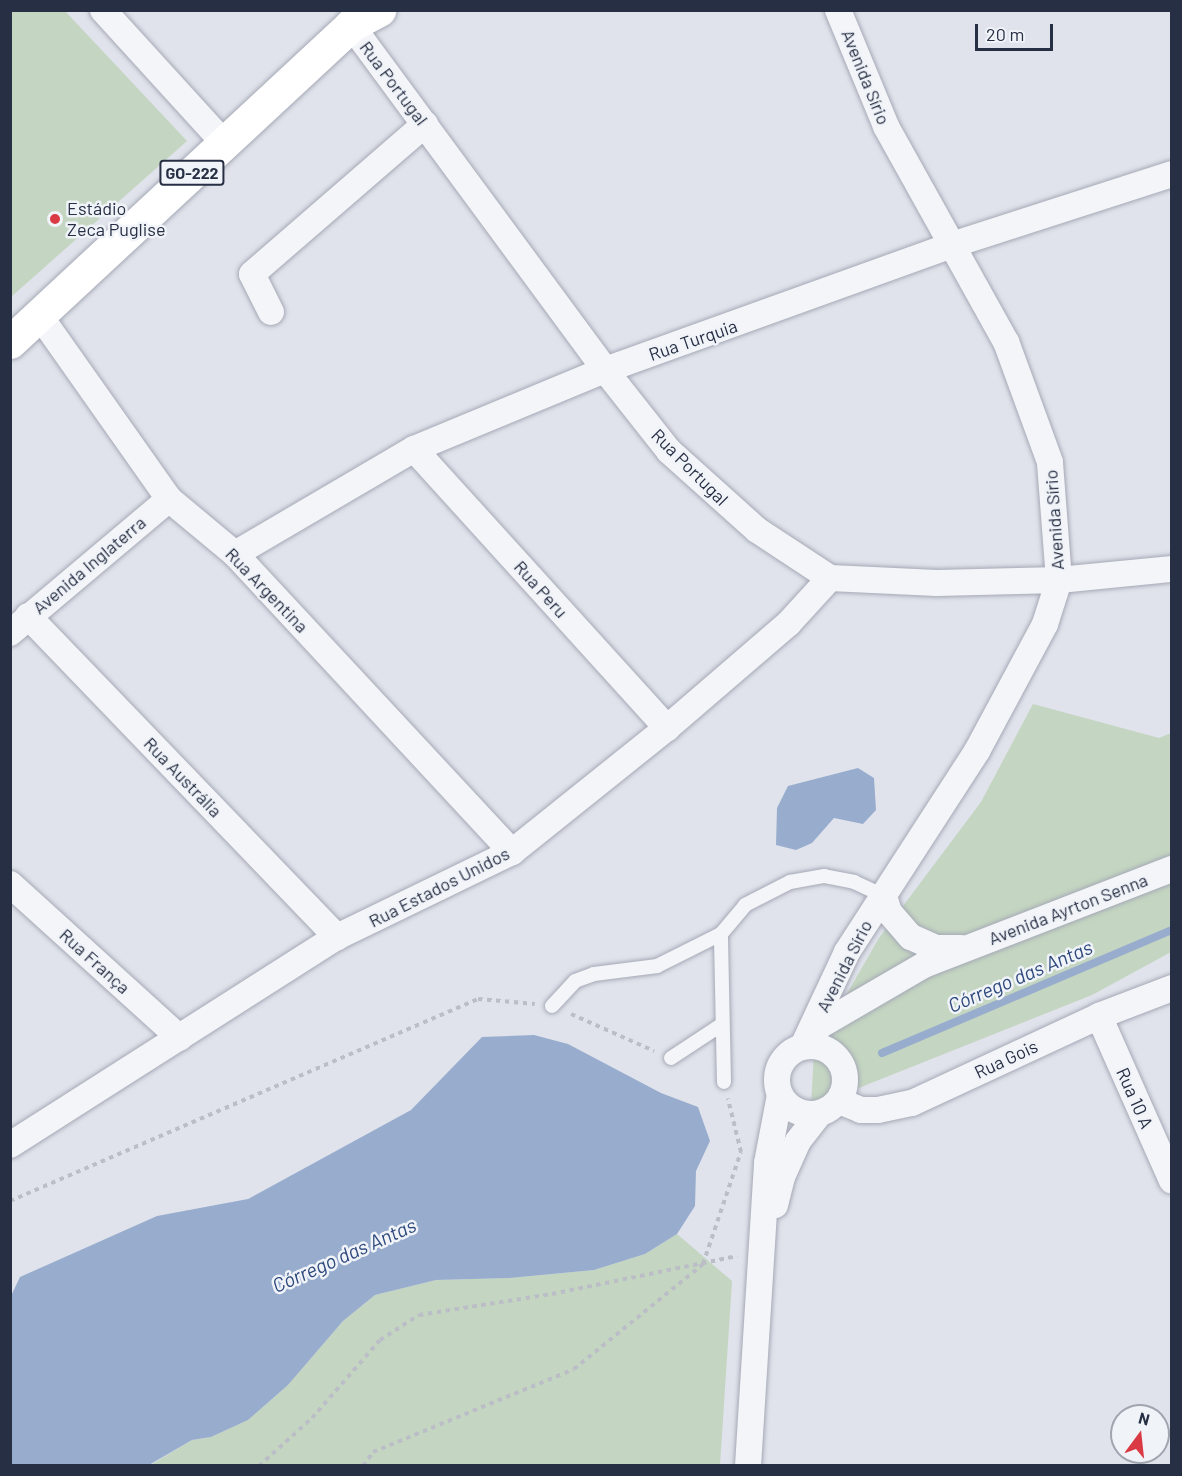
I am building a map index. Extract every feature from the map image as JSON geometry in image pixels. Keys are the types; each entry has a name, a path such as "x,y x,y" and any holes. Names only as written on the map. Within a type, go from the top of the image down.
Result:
{"main road":[{"name":"GO-222","path":"10,342 224,143 365,18"}],"street":[{"path":"103,10 224,143"},
{"name":"Avenida Sírio","path":"808,1037 847,952 977,751 1045,624 1059,580 1050,462 1006,342 949,246 885,126 838,10"},
{"name":"Rua Portugal","path":"365,18 425,124 605,370 669,451 704,486 757,530 830,578"},
{"path":"272,312 252,274 425,124"},
{"name":"Rua Turquia","path":"235,554 414,449 605,370 949,246 1172,174"},
{"name":"Rua Argentina","path":"40,316 170,499 235,554 512,852"},
{"name":"Rua Peru","path":"414,449 667,728"},
{"name":"Avenida Inglaterra","path":"19,624 170,499"},
{"path":"830,578 937,583 1059,580 1172,569"},
{"name":"Rua Estados Unidos","path":"10,1146 338,937 512,852 667,728 788,624 830,578"},
{"name":"Rua Austrália","path":"19,624 338,937"},
{"name":"Avenida Ayrton Senna","path":"808,1037 885,985 964,948 1172,870"},
{"name":"Rua França","path":"13,890 180,1038"},
{"name":"Avenida Ayrton Senna","path":"884,896 890,912 911,937 936,948 964,948"},
{"name":"Rua Gois","path":"829,1107 861,1110 912,1103 1099,1016 1172,988"},
{"name":"Rua 10 A","path":"1099,1016 1172,1181"},
{"path":"748,1466 768,1153 780,1095 778,1071 783,1060 808,1037 826,1048 843,1065 844,1089 798,1141 782,1177 763,1248"},
{"path":"780,1095 796,1112 829,1107"}],"lane":[{"path":"552,1006 575,981 594,974 657,966 721,934 745,905 790,882 824,876 854,882 884,896"},
{"path":"721,934 721,1025 724,1082"},
{"path":"671,1058 721,1025"}],"path":[{"path":"10,1201 478,999 552,1006 671,1058"},
{"path":"363,1466 373,1452 574,1369 703,1264 741,1152 724,1082"},
{"path":"259,1466 312,1418 380,1340 419,1315 552,1294 703,1264 763,1248"}],"green space":[{"name":"Estádio Zeca Puglise","path":"11,10 65,11 187,141 11,297"},
{"path":"1033,704 1159,738 1171,733 1171,952 1092,995 811,1107 814,1051 879,938 981,802"},
{"path":"677,1234 732,1281 720,1465 149,1466 192,1440 211,1437 248,1420 288,1385 343,1321 375,1295 436,1280 510,1278 594,1270 645,1254"}],"water":[{"path":"858,768 874,778 876,810 863,824 834,818 812,843 796,850 776,845 777,808 788,786"},
{"path":"534,1035 568,1044 661,1093 698,1107 710,1141 696,1171 695,1206 677,1234 645,1254 594,1270 510,1278 436,1280 375,1295 343,1321 288,1385 248,1420 211,1437 192,1440 149,1465 11,1465 10,1298 20,1277 157,1216 248,1199 411,1110 482,1037"}],"waterway":[{"name":"Córrego das Antas","path":"882,1053 1172,930"}],"place":[{"name":"Estádio Zeca Puglise","path":"55,219"}]}
